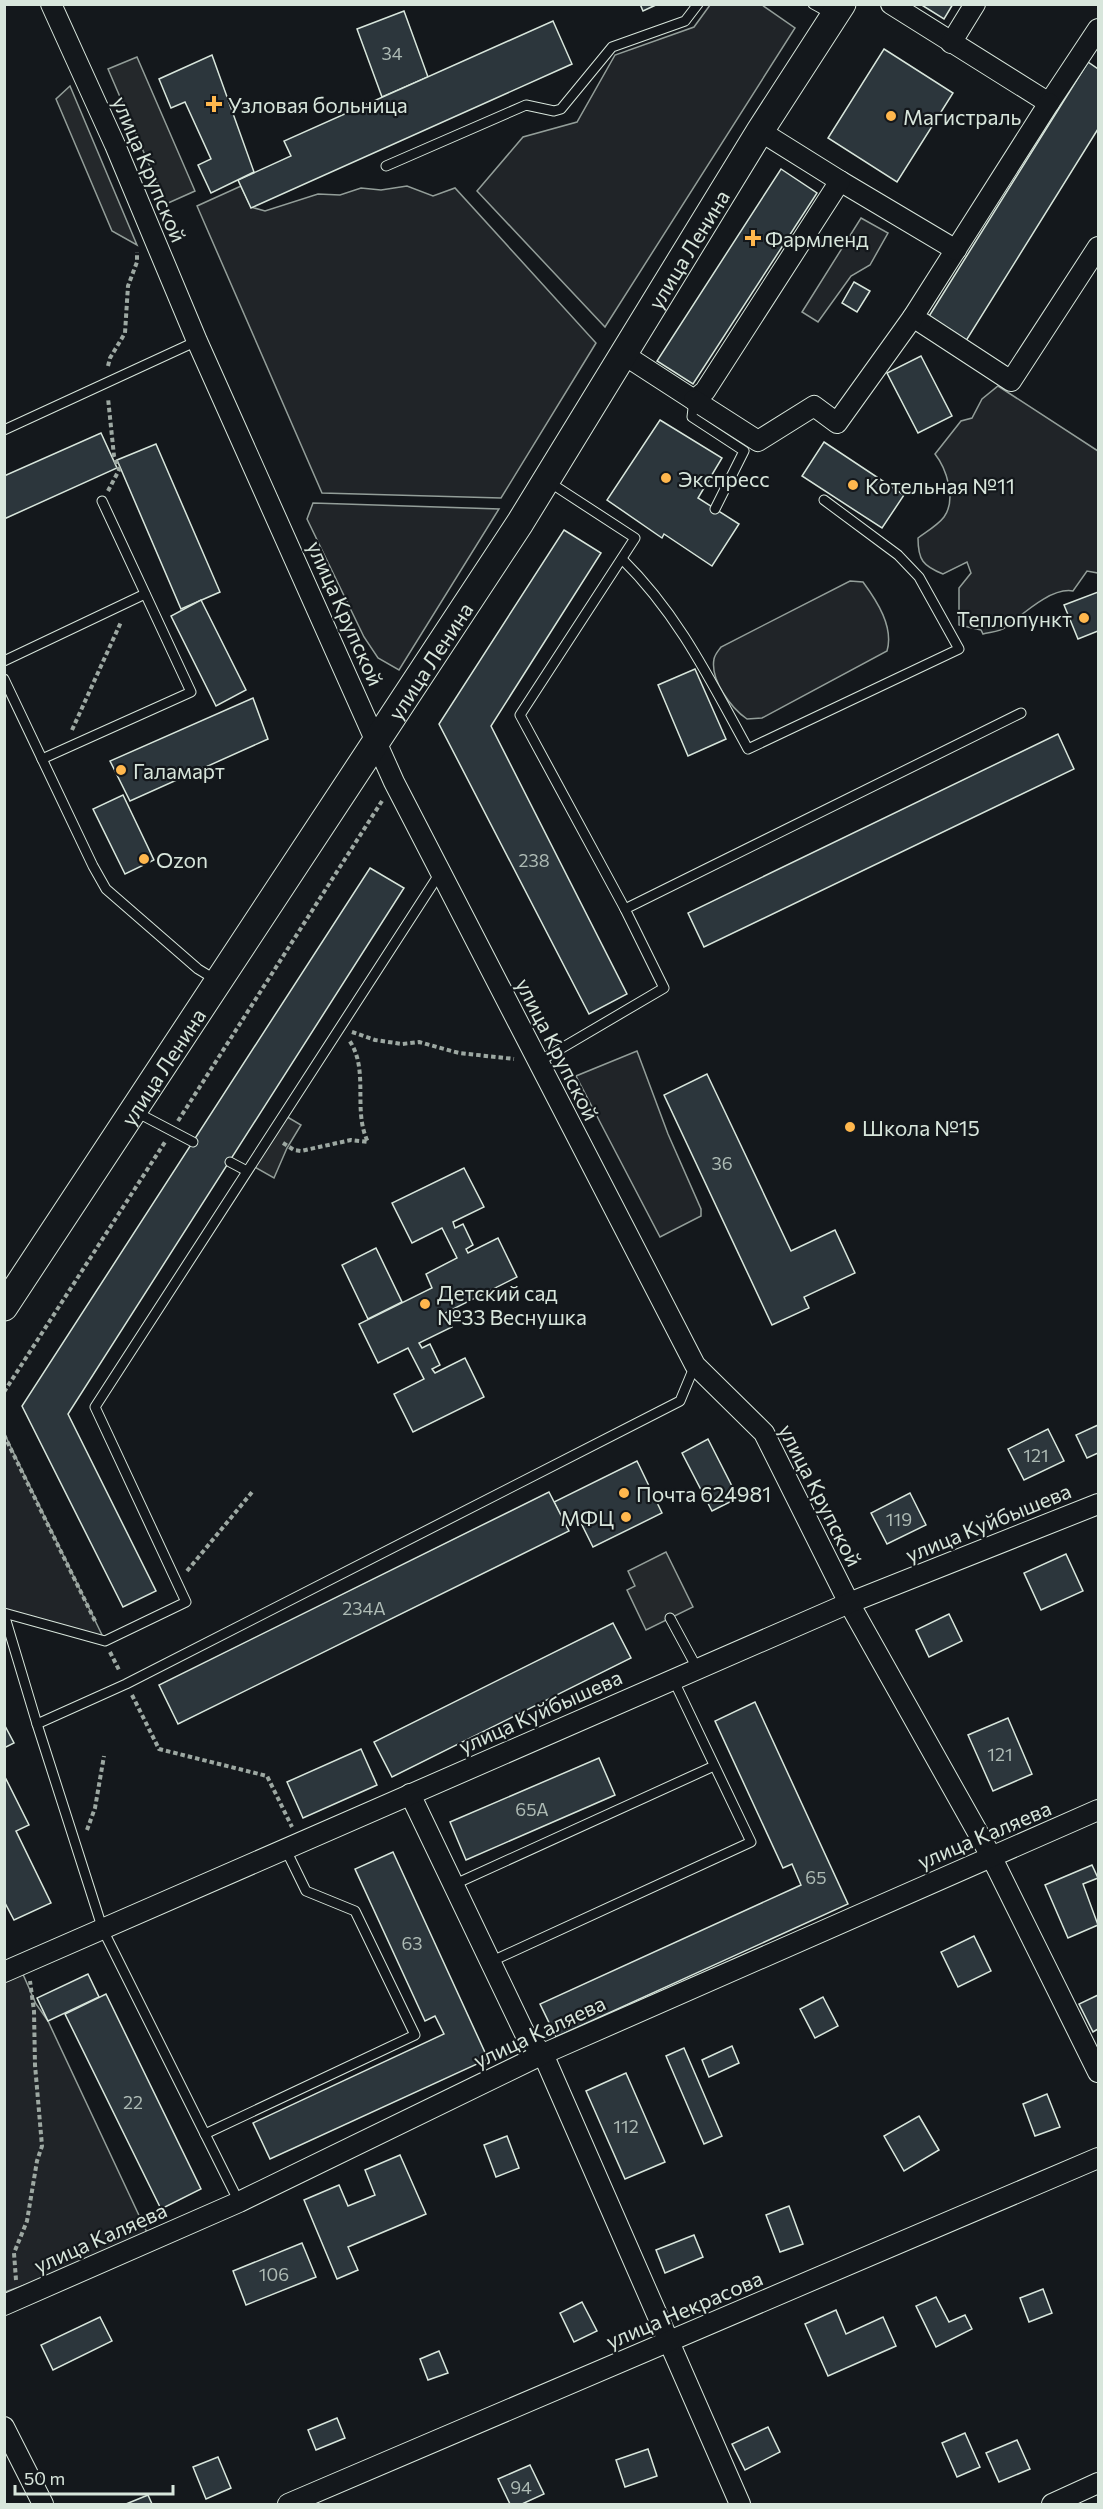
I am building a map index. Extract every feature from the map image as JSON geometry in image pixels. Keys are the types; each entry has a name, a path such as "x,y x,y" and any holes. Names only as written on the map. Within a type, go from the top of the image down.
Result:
{"street":[{"name":"улица Крупской","path":"51,4 115,145 197,341 394,782 694,1365 764,1433 849,1602 991,1856 1098,2072"},
{"path":"891,4 1049,103"},
{"path":"951,43 975,4"},
{"name":"улица Ленина","path":"4,1307 376,740 404,702 546,480 760,131 830,8"},
{"path":"622,354 758,441 814,406 837,423 914,317 1098,29"},
{"path":"760,131 956,250"},
{"path":"694,400 705,391 840,181"},
{"path":"914,317 1011,381 1098,247"},
{"name":"улица Куйбышева","path":"13,1968 849,1602 1098,1504"},
{"path":"410,1794 525,2036 543,2054 740,2505"},
{"name":"улица Каляева","path":"9,2304 239,2202 543,2054 1098,1810"},
{"name":"улица Некрасова","path":"288,2505 1098,2158"},
{"path":"4,2427 42,2505"},
{"path":"1052,2505 1098,2483"}],"lane":[{"path":"386,166 526,105 554,111 561,109 612,47 685,21 698,4"},
{"path":"4,430 197,341"},
{"path":"694,400 692,417 744,451 715,509"},
{"path":"538,1062 664,988 625,909 520,715 635,538 546,480"},
{"path":"622,559 648,584 684,633 748,749 958,649 920,577 898,555 824,500"},
{"path":"42,759 191,692 102,501"},
{"path":"4,661 146,594"},
{"path":"4,679 106,889 198,969 218,982"},
{"path":"625,909 1021,713"},
{"path":"4,1613 105,1641 186,1602 95,1407 440,872"},
{"path":"133,1111 193,1142"},
{"path":"230,1162 248,1171"},
{"path":"37,1724 126,1684 680,1401 694,1365"},
{"path":"4,1613 103,1930 239,2202"},
{"path":"670,1618 697,1668"},
{"path":"490,1962 751,1842 672,1679"},
{"path":"453,1885 714,1766"},
{"path":"205,2134 415,2035 355,1911 306,1891 293,1847"}],"path":[{"path":"62,750 131,601"},
{"path":"4,1392 394,782"},
{"path":"340,1027 375,1040 402,1044 419,1042 459,1053 538,1062"},
{"path":"270,1136 294,1150 301,1151 351,1140 368,1142 362,1125 360,1078 355,1048 340,1027"},
{"path":"4,1436 159,1749 267,1776 293,1847"},
{"path":"178,1585 253,1491"},
{"path":"78,1850 95,1808 104,1756"},
{"path":"9,2304 17,2286 13,2264 14,2253 27,2221 37,2161 42,2146 33,1993 13,1968"}],"shaded area":[{"path":"710,5 762,5 795,28 605,327 477,191 523,137 577,122 615,55 694,27"},
{"path":"137,57 195,191 166,204 108,69"},
{"path":"70,86 137,245 112,231 56,99"},
{"path":"241,186 251,207 265,211 318,194 340,195 361,188 381,190 407,186 433,196 455,188 596,343 501,498 322,493 197,206"},
{"path":"861,218 888,233 870,265 851,276 818,322 802,312"},
{"path":"998,386 1098,451 1098,573 1087,571 1073,591 1064,591 1046,597 1004,629 983,634 981,630 959,625 959,588 971,573 967,562 943,574 936,571 923,561 919,552 918,538 944,517 950,502 946,475 935,454 961,421 972,418 982,399"},
{"path":"313,503 499,509 399,670 378,658 364,637 307,519"},
{"path":"850,581 863,582 879,606 888,633 887,651 762,718 747,719 728,701 715,676 714,659 721,647"},
{"path":"637,1051 668,1134 701,1209 701,1216 660,1237 576,1076"},
{"path":"284,1115 301,1125 287,1148 274,1178 251,1165"},
{"path":"5,1435 105,1641 5,1613"},
{"path":"666,1552 693,1607 646,1630 627,1590 635,1586 628,1571"},
{"path":"22,1972 36,2004 48,2021 151,2241 5,2292 4,1980"}],"building":[{"path":"640,4 658,4 643,11"},
{"path":"920,4 953,4 944,19"},
{"path":"404,11 428,77 382,97 357,29"},
{"path":"553,21 572,64 251,208 238,180 291,156 284,141"},
{"name":"Магистраль","path":"884,49 953,93 897,182 828,138"},
{"path":"212,55 254,172 211,193 198,165 211,159 185,102 171,108 159,79"},
{"path":"1088,62 1098,69 1098,129 964,344 926,321"},
{"path":"781,169 817,193 693,384 657,361"},
{"path":"854,282 870,291 857,312 842,303"},
{"path":"921,356 952,416 918,433 887,373"},
{"name":"Экспресс","path":"660,420 722,458 698,498 739,524 712,566 664,534 662,538 607,500"},
{"path":"101,433 117,468 4,519 4,476"},
{"name":"Котельная №11","path":"824,442 904,495 882,528 802,476"},
{"path":"156,444 220,592 181,609 117,460"},
{"path":"564,530 601,553 491,726 627,994 589,1014 439,724"},
{"name":"Теплопункт","path":"1098,592 1098,631 1078,639 1064,605"},
{"path":"201,600 246,690 216,706 171,616"},
{"path":"695,669 726,739 688,756 658,685"},
{"path":"253,698 268,739 130,801 110,761"},
{"path":"1058,734 1074,769 704,947 688,913"},
{"path":"123,795 154,860 125,874 93,809"},
{"path":"370,868 404,888 68,1414 156,1591 123,1607 22,1406"},
{"path":"707,1074 791,1251 835,1230 855,1273 804,1297 809,1308 772,1325 664,1095"},
{"path":"464,1168 484,1207 453,1222 455,1228 463,1224 473,1245 466,1249 468,1253 498,1238 517,1277 445,1313 452,1327 419,1343 422,1348 430,1344 440,1365 432,1369 435,1373 465,1358 484,1397 413,1432 394,1394 424,1379 408,1348 378,1363 359,1324 432,1288 426,1274 457,1258 442,1228 412,1243 392,1203"},
{"path":"376,1248 402,1302 368,1319 342,1265"},
{"path":"1098,1425 1098,1453 1087,1458 1076,1435"},
{"path":"1048,1429 1064,1461 1024,1480 1008,1449"},
{"path":"708,1439 738,1498 712,1511 682,1453"},
{"path":"637,1461 662,1513 593,1547 577,1515 564,1522 554,1502"},
{"path":"549,1492 569,1531 178,1724 159,1685"},
{"path":"910,1493 926,1525 887,1544 871,1513"},
{"path":"1066,1554 1083,1591 1041,1610 1024,1573"},
{"path":"949,1614 962,1641 929,1657 916,1630"},
{"path":"613,1623 631,1658 392,1777 374,1742"},
{"path":"755,1702 848,1904 556,2037 540,2004 801,1885 792,1864 783,1868 715,1721"},
{"path":"1008,1718 1032,1774 993,1791 968,1735"},
{"path":"4,1724 14,1743 4,1748"},
{"path":"361,1749 377,1785 303,1818 287,1782"},
{"path":"599,1758 615,1795 466,1860 450,1822"},
{"path":"4,1775 29,1825 16,1831 51,1903 14,1920 4,1901"},
{"path":"393,1852 488,2059 270,2159 253,2123 444,2034 435,2016 425,2021 355,1869"},
{"path":"1092,1865 1098,1878 1083,1884 1098,1925 1068,1938 1045,1885"},
{"path":"974,1936 991,1971 958,1987 941,1952"},
{"path":"88,1974 99,1997 48,2021 37,1998"},
{"path":"106,1994 201,2189 161,2209 65,2014"},
{"path":"1098,1995 1098,2029 1093,2032 1079,2004"},
{"path":"823,1997 838,2026 815,2038 800,2009"},
{"path":"732,2046 739,2063 709,2077 702,2060"},
{"path":"684,2048 722,2136 704,2144 666,2056"},
{"path":"626,2073 665,2162 625,2179 586,2091"},
{"path":"1047,2094 1060,2127 1035,2136 1023,2104"},
{"path":"919,2116 939,2150 904,2171 884,2136"},
{"path":"507,2136 519,2168 496,2177 484,2145"},
{"path":"400,2155 426,2214 348,2247 358,2270 337,2279 304,2200 339,2185 348,2206 375,2195 365,2170"},
{"path":"789,2206 803,2244 780,2252 766,2215"},
{"path":"694,2235 703,2257 665,2273 656,2250"},
{"path":"302,2243 316,2277 246,2305 233,2271"},
{"path":"1043,2289 1052,2313 1029,2322 1020,2298"},
{"path":"936,2297 949,2322 965,2315 972,2329 936,2347 916,2306"},
{"path":"582,2302 597,2331 574,2342 560,2313"},
{"path":"836,2310 846,2334 883,2317 896,2346 828,2376 805,2324"},
{"path":"100,2317 112,2341 53,2370 41,2345"},
{"path":"439,2351 448,2373 428,2380 420,2359"},
{"path":"337,2418 345,2438 316,2450 308,2430"},
{"path":"768,2427 780,2452 745,2470 732,2444"},
{"path":"965,2433 980,2467 957,2477 942,2443"},
{"path":"1017,2440 1030,2469 999,2482 986,2453"},
{"path":"648,2449 657,2476 625,2487 616,2460"},
{"path":"218,2457 231,2488 206,2499 193,2467"},
{"path":"530,2465 544,2494 522,2504 510,2504 498,2479"},
{"path":"148,2495 152,2504 126,2504"}],"place":[{"name":"Узловая больница","path":"214,104"},
{"name":"Магистраль","path":"891,116"},
{"name":"Фармленд","path":"753,238"},
{"name":"Экспресс","path":"666,478"},
{"name":"Котельная №11","path":"853,485"},
{"name":"Теплопункт","path":"1084,618"},
{"name":"Галамарт","path":"121,770"},
{"name":"Ozon","path":"144,859"},
{"name":"Школа №15","path":"850,1127"},
{"name":"Детский сад №33 Веснушка","path":"425,1304"},
{"name":"Почта 624981","path":"624,1493"},
{"name":"МФЦ","path":"626,1517"}]}
